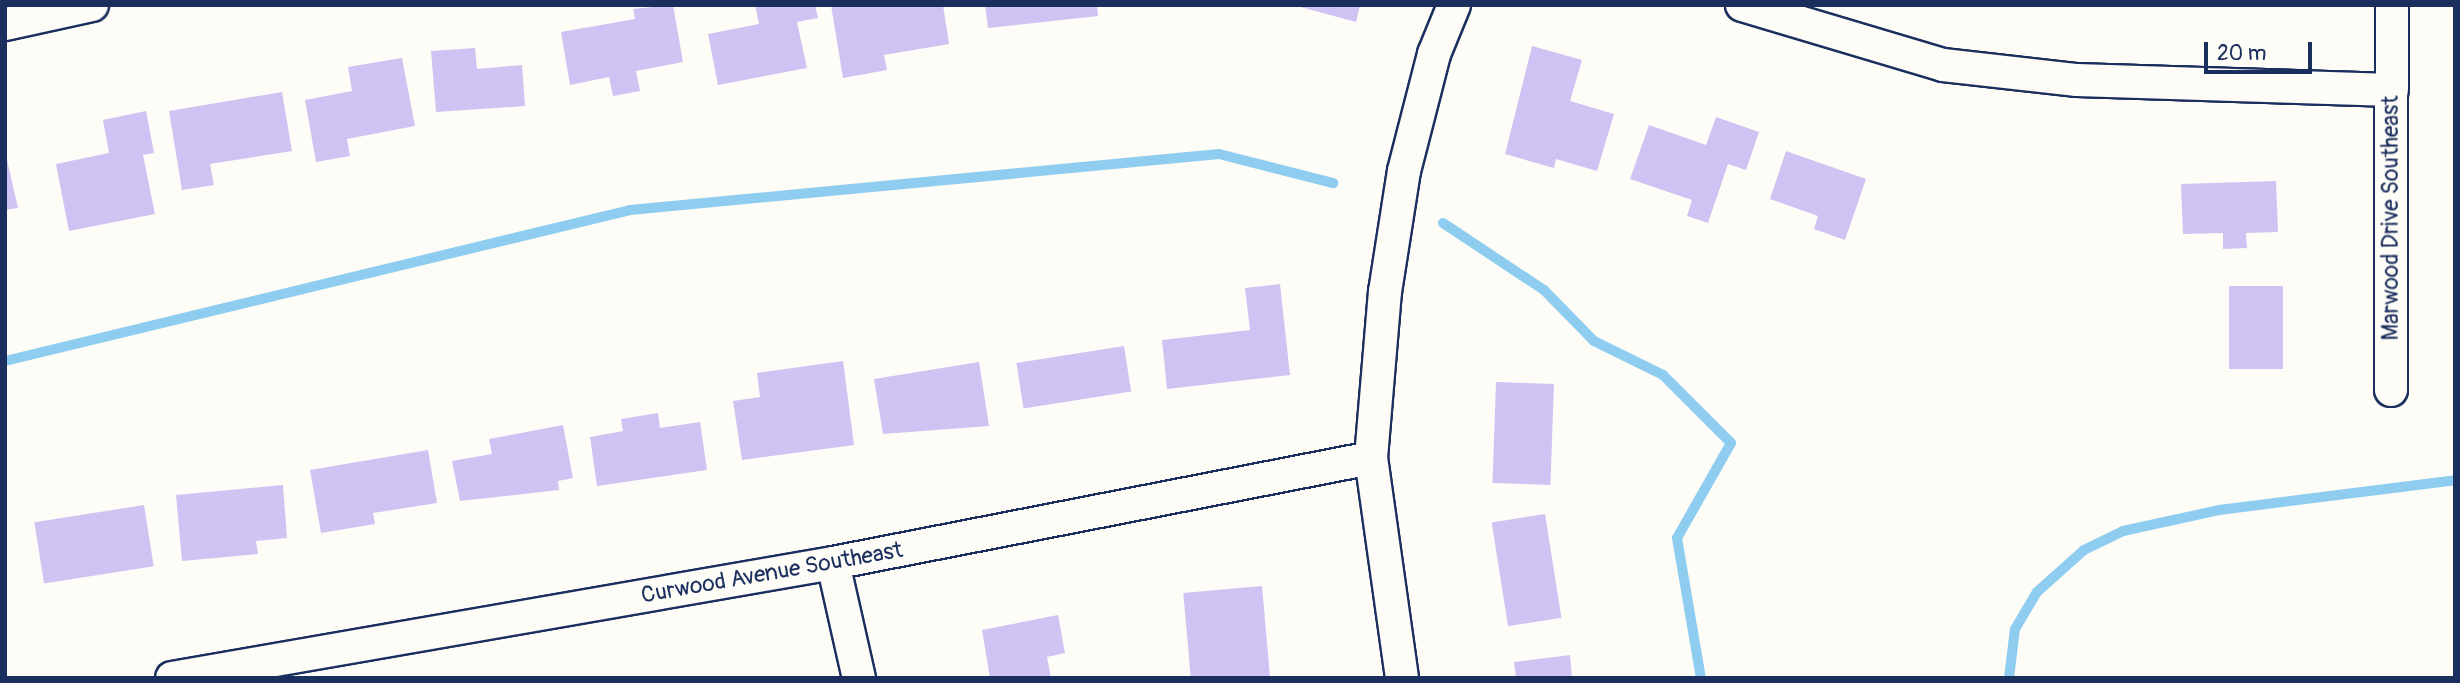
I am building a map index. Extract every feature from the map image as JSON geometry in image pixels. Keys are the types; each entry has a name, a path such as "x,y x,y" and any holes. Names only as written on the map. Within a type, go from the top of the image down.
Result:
{"street":[{"path":"5,24 92,5"},
{"path":"1402,678 1371,458 1385,292 1404,171 1434,54 1454,5"},
{"path":"1742,5 1943,65 2077,80 2392,90"},
{"name":"Marwood Drive Southeast","path":"2391,390 2392,5"},
{"name":"Curwood Avenue Southeast","path":"172,678 833,563 1371,458"},
{"path":"833,563 859,678"}],"building":[{"path":"673,5 683,62 636,71 640,91 613,96 609,77 570,85 561,32 635,19 633,9"},
{"path":"755,5 815,5 818,18 797,22 807,68 718,85 708,34 759,24"},
{"path":"831,5 943,5 949,44 884,55 887,70 843,78"},
{"path":"985,5 1097,5 1098,16 988,28"},
{"path":"1293,5 1360,5 1356,22"},
{"path":"1532,46 1582,60 1570,101 1614,114 1597,171 1556,159 1554,168 1505,154"},
{"path":"475,48 477,69 522,65 525,106 436,112 431,51"},
{"path":"402,58 415,126 347,139 350,156 316,162 305,100 352,91 348,67"},
{"path":"282,92 292,151 210,164 214,185 182,190 169,111"},
{"path":"146,111 154,153 143,155 155,214 69,231 56,164 109,153 103,120"},
{"path":"1716,117 1759,132 1746,170 1728,164 1708,223 1687,216 1692,200 1630,179 1649,125 1706,145"},
{"path":"5,151 18,208 5,210"},
{"path":"1786,151 1866,179 1845,240 1814,229 1818,216 1770,199"},
{"path":"2276,181 2278,232 2246,233 2247,248 2223,249 2223,233 2183,234 2181,184"},
{"path":"1280,284 1290,375 1167,389 1162,340 1250,330 1245,288"},
{"path":"2229,286 2283,286 2283,369 2229,369"},
{"path":"1124,346 1131,391 1024,408 1016,363"},
{"path":"843,361 854,445 742,460 733,401 760,397 757,373"},
{"path":"979,362 989,426 883,434 874,379"},
{"path":"1496,382 1554,384 1550,485 1492,483"},
{"path":"658,413 660,428 700,422 707,470 597,486 590,437 623,431 621,419"},
{"path":"563,425 573,478 558,481 559,490 460,501 452,461 492,454 489,439"},
{"path":"428,450 437,503 373,513 375,524 321,533 310,470"},
{"path":"283,485 287,538 256,541 258,554 182,561 176,495"},
{"path":"144,505 154,566 44,584 34,522"},
{"path":"1545,514 1561,618 1508,626 1492,522"},
{"path":"1262,586 1270,678 1191,678 1183,593"},
{"path":"1058,615 1065,653 1047,657 1051,678 990,678 982,630"},
{"path":"1570,655 1572,678 1516,678 1514,662"}],"waterway":[{"path":"5,361 630,210 1219,154 1333,183"},
{"path":"1443,223 1544,290 1594,341 1663,375 1731,443 1677,538 1701,678"},
{"path":"2009,678 2015,629 2037,592 2084,550 2123,531 2219,510 2455,480"}]}
